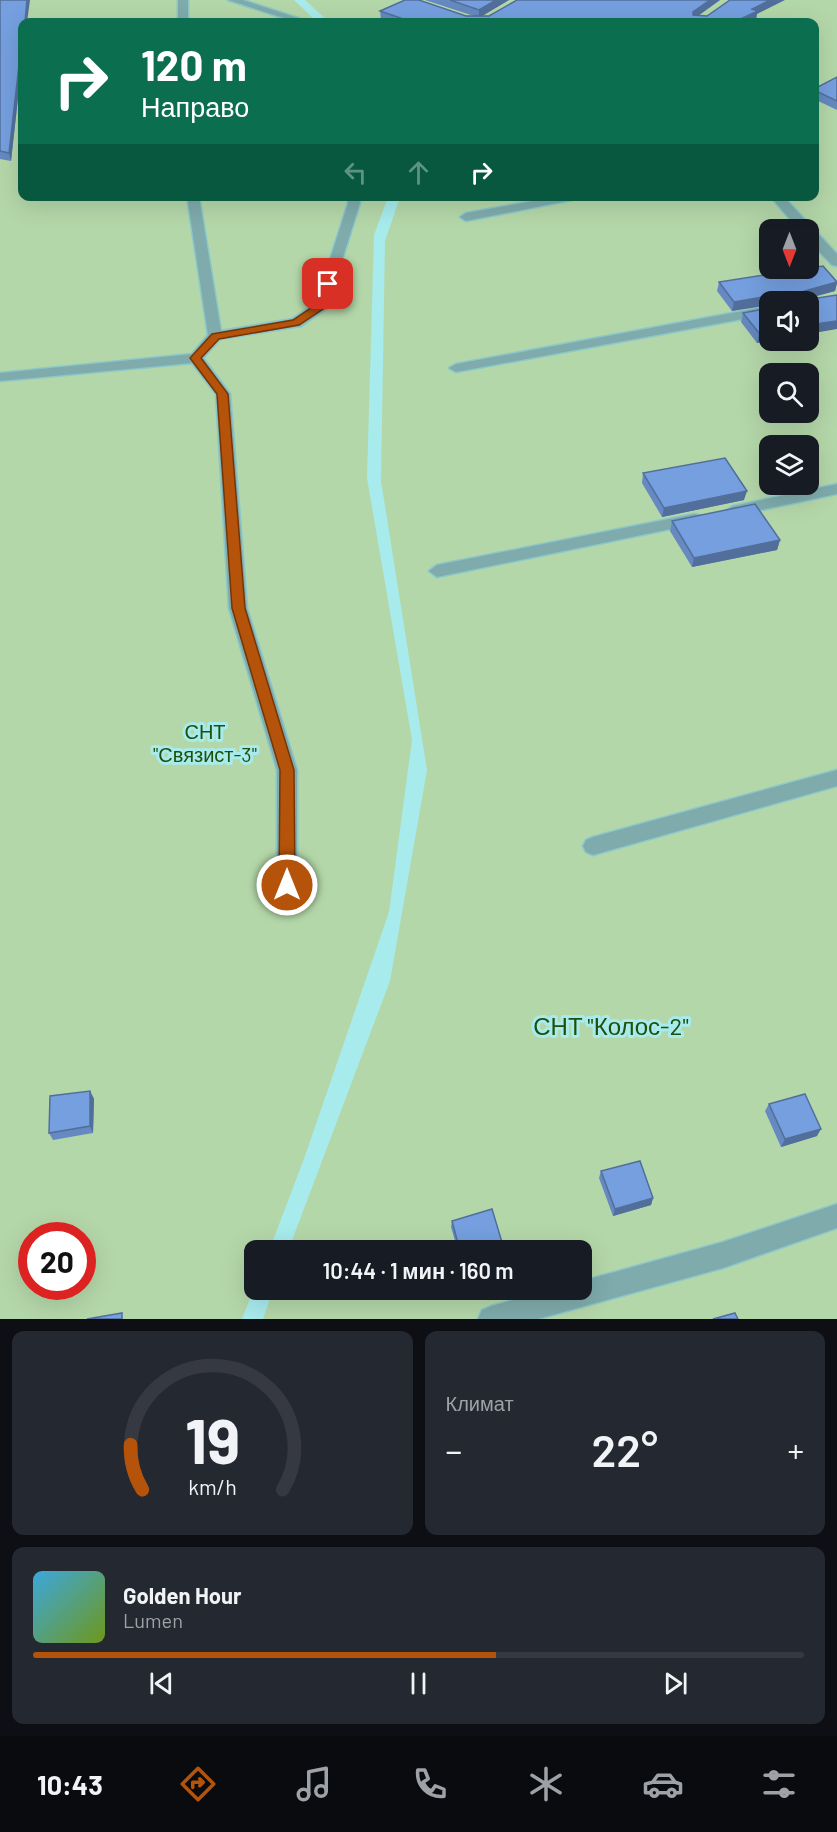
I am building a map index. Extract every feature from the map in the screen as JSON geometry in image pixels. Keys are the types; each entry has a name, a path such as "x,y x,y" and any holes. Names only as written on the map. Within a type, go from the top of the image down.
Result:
{"lane":[{"path":"183,0 183,18"},
{"path":"233,0 292,18"},
{"path":"194,201 215,336"},
{"path":"0,377 196,358 215,336 296,323 322,305 354,201"},
{"path":"466,217 557,201"},
{"path":"780,201 796,219"},
{"path":"819,243 837,262"},
{"path":"456,368 759,312"},
{"path":"196,358 223,394 238,608 287,770 287,885"},
{"path":"437,571 837,489"},
{"path":"592,846 837,778"},
{"path":"490,1319 723,1255 837,1216"}],"green space":[{"name":"СНТ \"Связист-3\"","path":"0,0 294,0 313,18 18,18 18,201 387,201 374,235 367,478 412,740 389,912 305,1156 273,1240 244,1240 244,1300 249,1300 242,1319 0,1319"},
{"name":"СНТ \"Колос-2\"","path":"305,0 837,0 837,1319 263,1319 270,1300 592,1300 592,1240 292,1240 390,981 427,770 381,481 385,241 399,201 819,201 819,18 325,18"}],"building":[{"path":"0,0 27,0 25,18 18,18 18,74 9,153 0,151"},
{"path":"405,0 419,0 466,16 489,16 517,0 710,0 693,12 693,15 707,16 730,0 770,0 752,9 758,11 743,18 400,18 380,11"},
{"path":"450,0 496,0 479,10"},
{"path":"837,77 837,101 819,92 819,86"},
{"path":"823,266 837,282 804,291 759,291 759,298 734,302 719,282 759,276 759,279 819,279 819,267"},
{"path":"837,295 837,321 819,323 819,298"},
{"path":"759,310 759,333 743,313"},
{"path":"725,458 747,491 664,508 643,473"},
{"path":"755,504 780,540 694,558 672,521"},
{"path":"90,1091 90,1126 49,1133 50,1096"},
{"path":"805,1094 821,1129 785,1139 769,1104"},
{"path":"640,1161 653,1198 615,1209 601,1171"},
{"path":"492,1209 501,1240 457,1240 452,1221"},
{"path":"122,1313 122,1319 87,1319"},
{"path":"735,1313 738,1319 713,1319"}],"route":[{"path":"287,885 287,770 238,608 223,394 196,358 215,336 296,323 322,305 328,284"}]}
